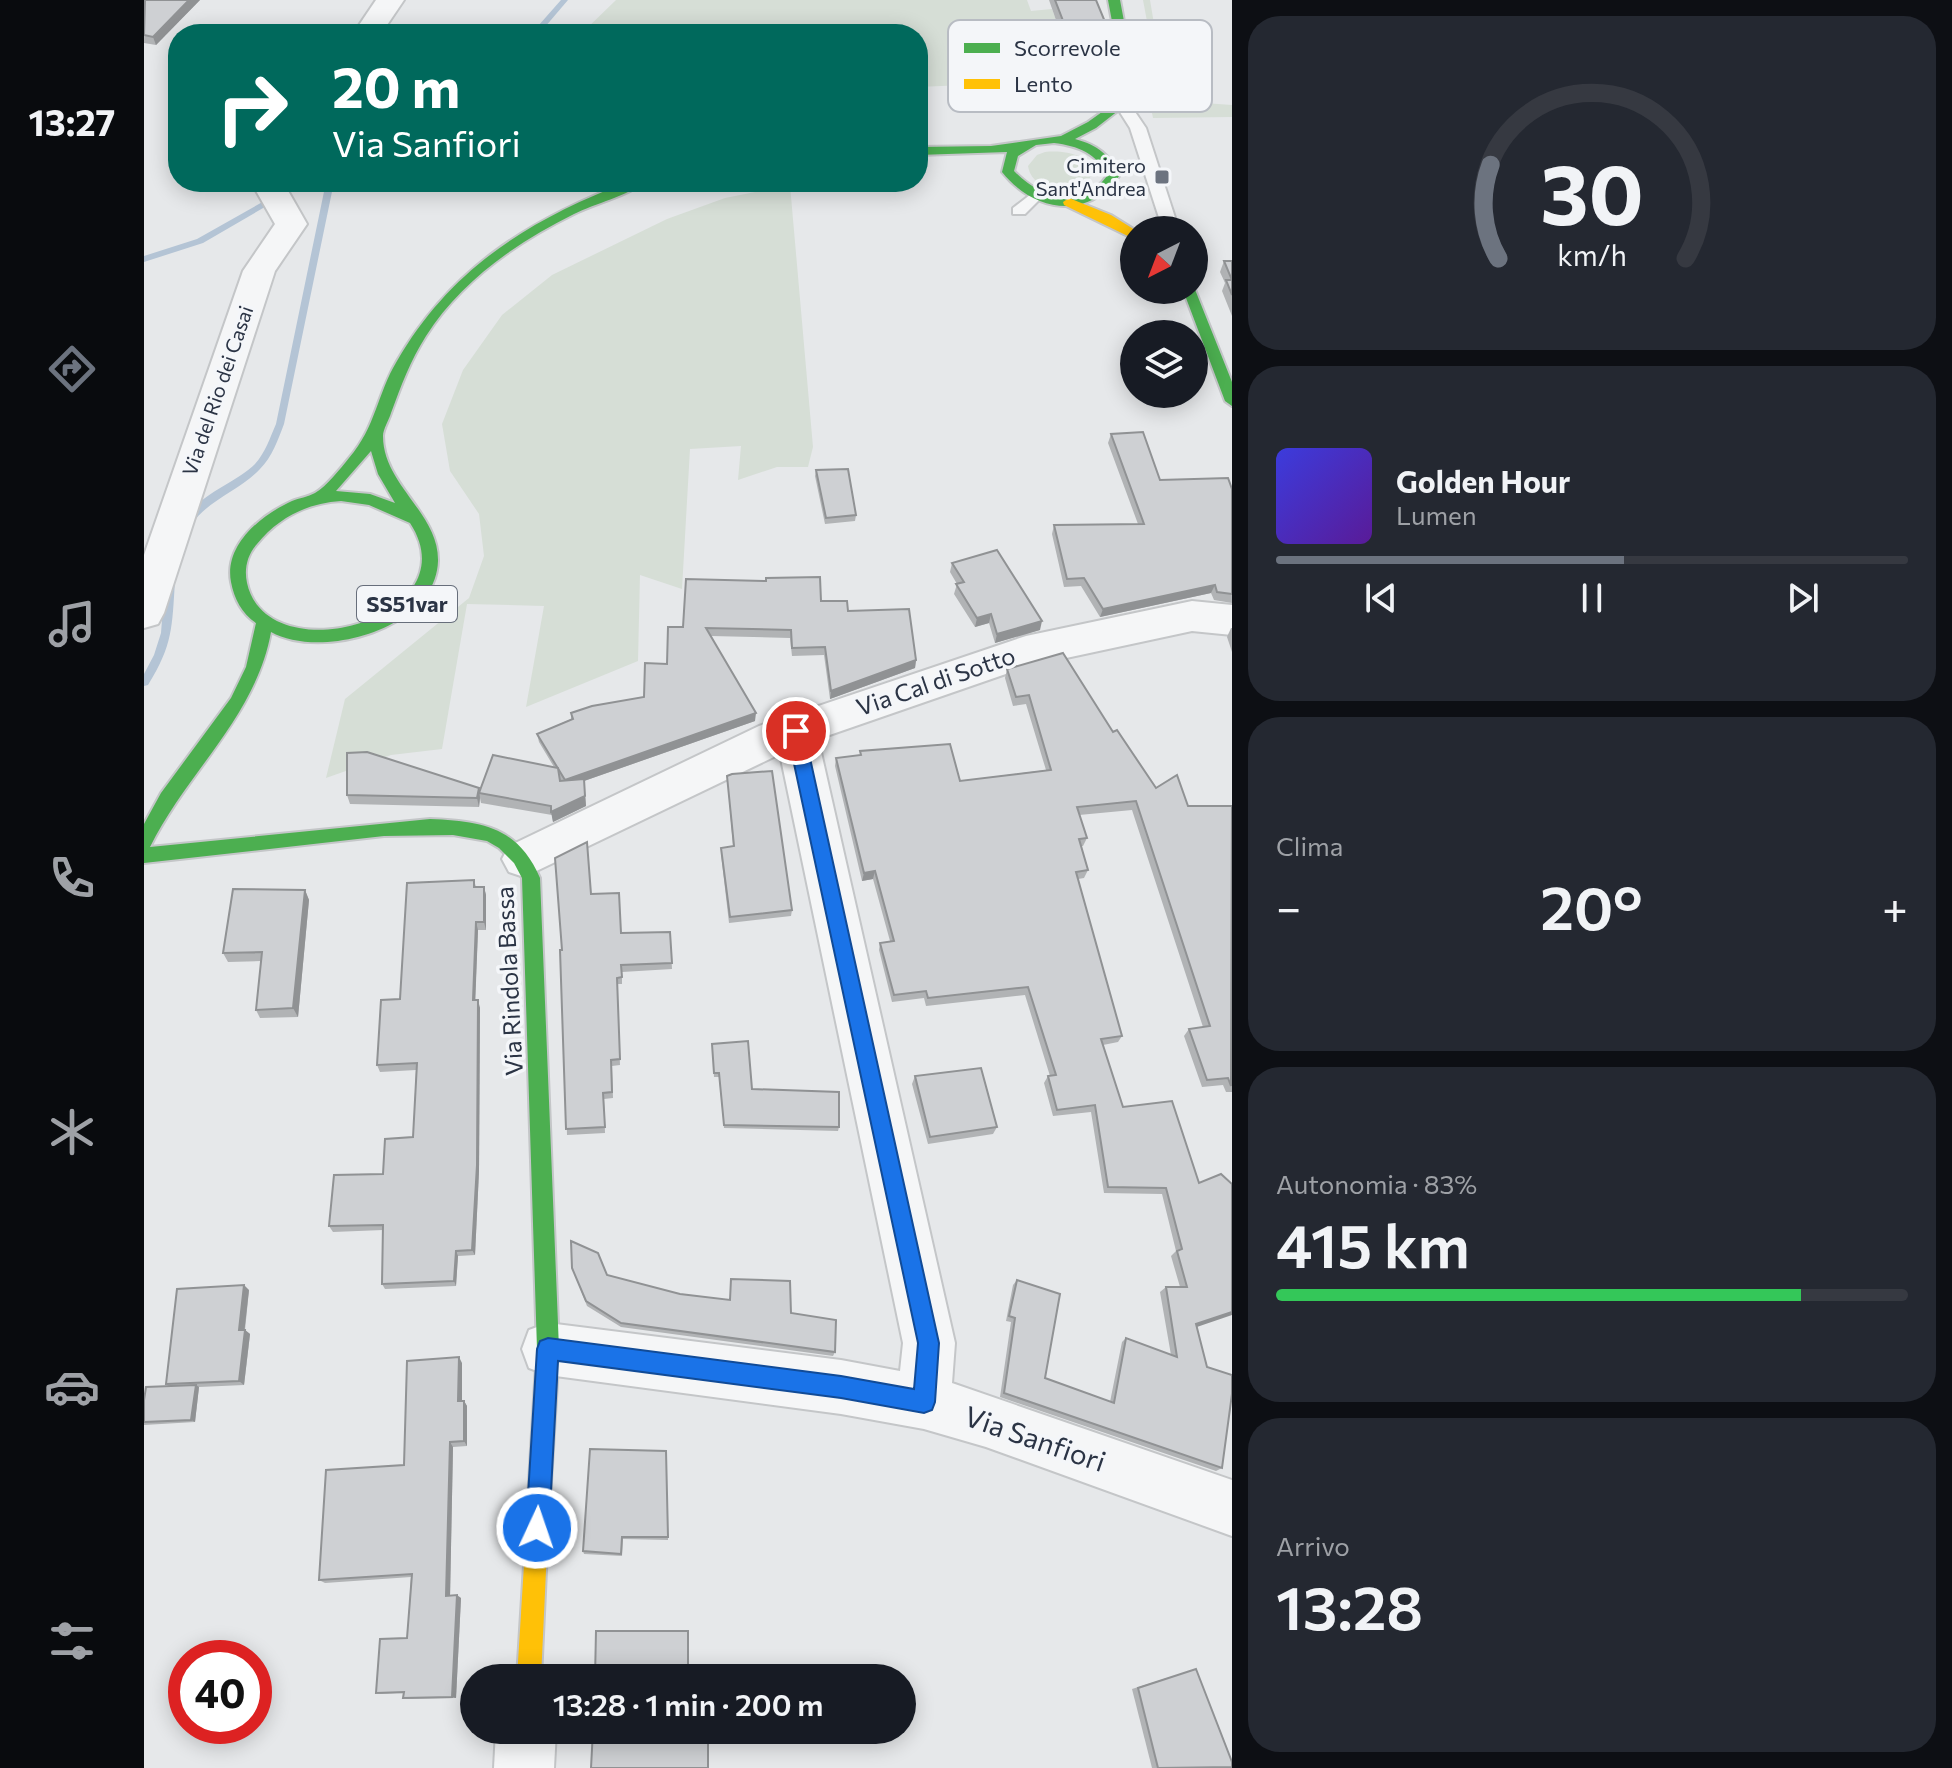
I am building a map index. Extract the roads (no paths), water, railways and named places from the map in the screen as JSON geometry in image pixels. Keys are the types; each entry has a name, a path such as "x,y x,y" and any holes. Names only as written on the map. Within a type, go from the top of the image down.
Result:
{"main road":[{"path":"1114,0 1119,20"},
{"path":"1063,140 1109,112"},
{"path":"1105,158 1117,112"},
{"path":"928,152 991,150 1045,140 1063,140 1086,146 1105,158 1112,170 1118,195 1132,216"},
{"path":"1011,178 1009,160 1022,146"},
{"path":"928,155 1011,178 1035,196 1069,202 1120,226"},
{"path":"320,497 340,478 375,433 402,363 448,298 506,246 534,229 617,192"},
{"path":"1069,202 1118,195"},
{"path":"1196,304 1227,374 1232,401"},
{"path":"375,433 385,474 412,518"},
{"path":"144,842 182,774 243,691 258,655 264,622 245,604 237,582 239,558 252,535 273,516 320,497 362,496 389,503 412,518"},
{"name":"SS51var","path":"264,622 289,633 317,637 350,634 381,623 406,605 423,583 430,560 426,537 412,518"},
{"name":"SS51var","path":"295,653 317,637"},
{"path":"243,691 279,665"},
{"name":"Via Rindola Bassa","path":"144,855 396,828 435,827 491,835 511,846 524,859 531,878 536,945 548,1349 530,1664"}],"street":[{"path":"374,24 390,0"},
{"name":"Via del Rio dei Casai","path":"144,613 259,271 291,224 274,195"},
{"name":"Via Cal di Sotto","path":"524,859 705,770 796,731 1051,644 1192,616 1232,620"},
{"path":"796,731 929,1343 924,1402"},
{"name":"Via Sanfiori","path":"548,1349 841,1387 924,1402 1000,1425 1232,1508"},
{"path":"524,1768 525,1744"}],"lane":[{"path":"1124,112 1138,128 1166,216"},
{"path":"1019,211 1035,196"}],"waterway":[{"path":"544,24 565,0"},
{"path":"144,259 200,241 286,192"},
{"path":"188,523 201,506 256,468 267,453 280,424 328,192"},
{"path":"144,682 164,644 170,581"}],"place":[{"name":"Cimitero Sant'Andrea","path":"1162,177"}]}
